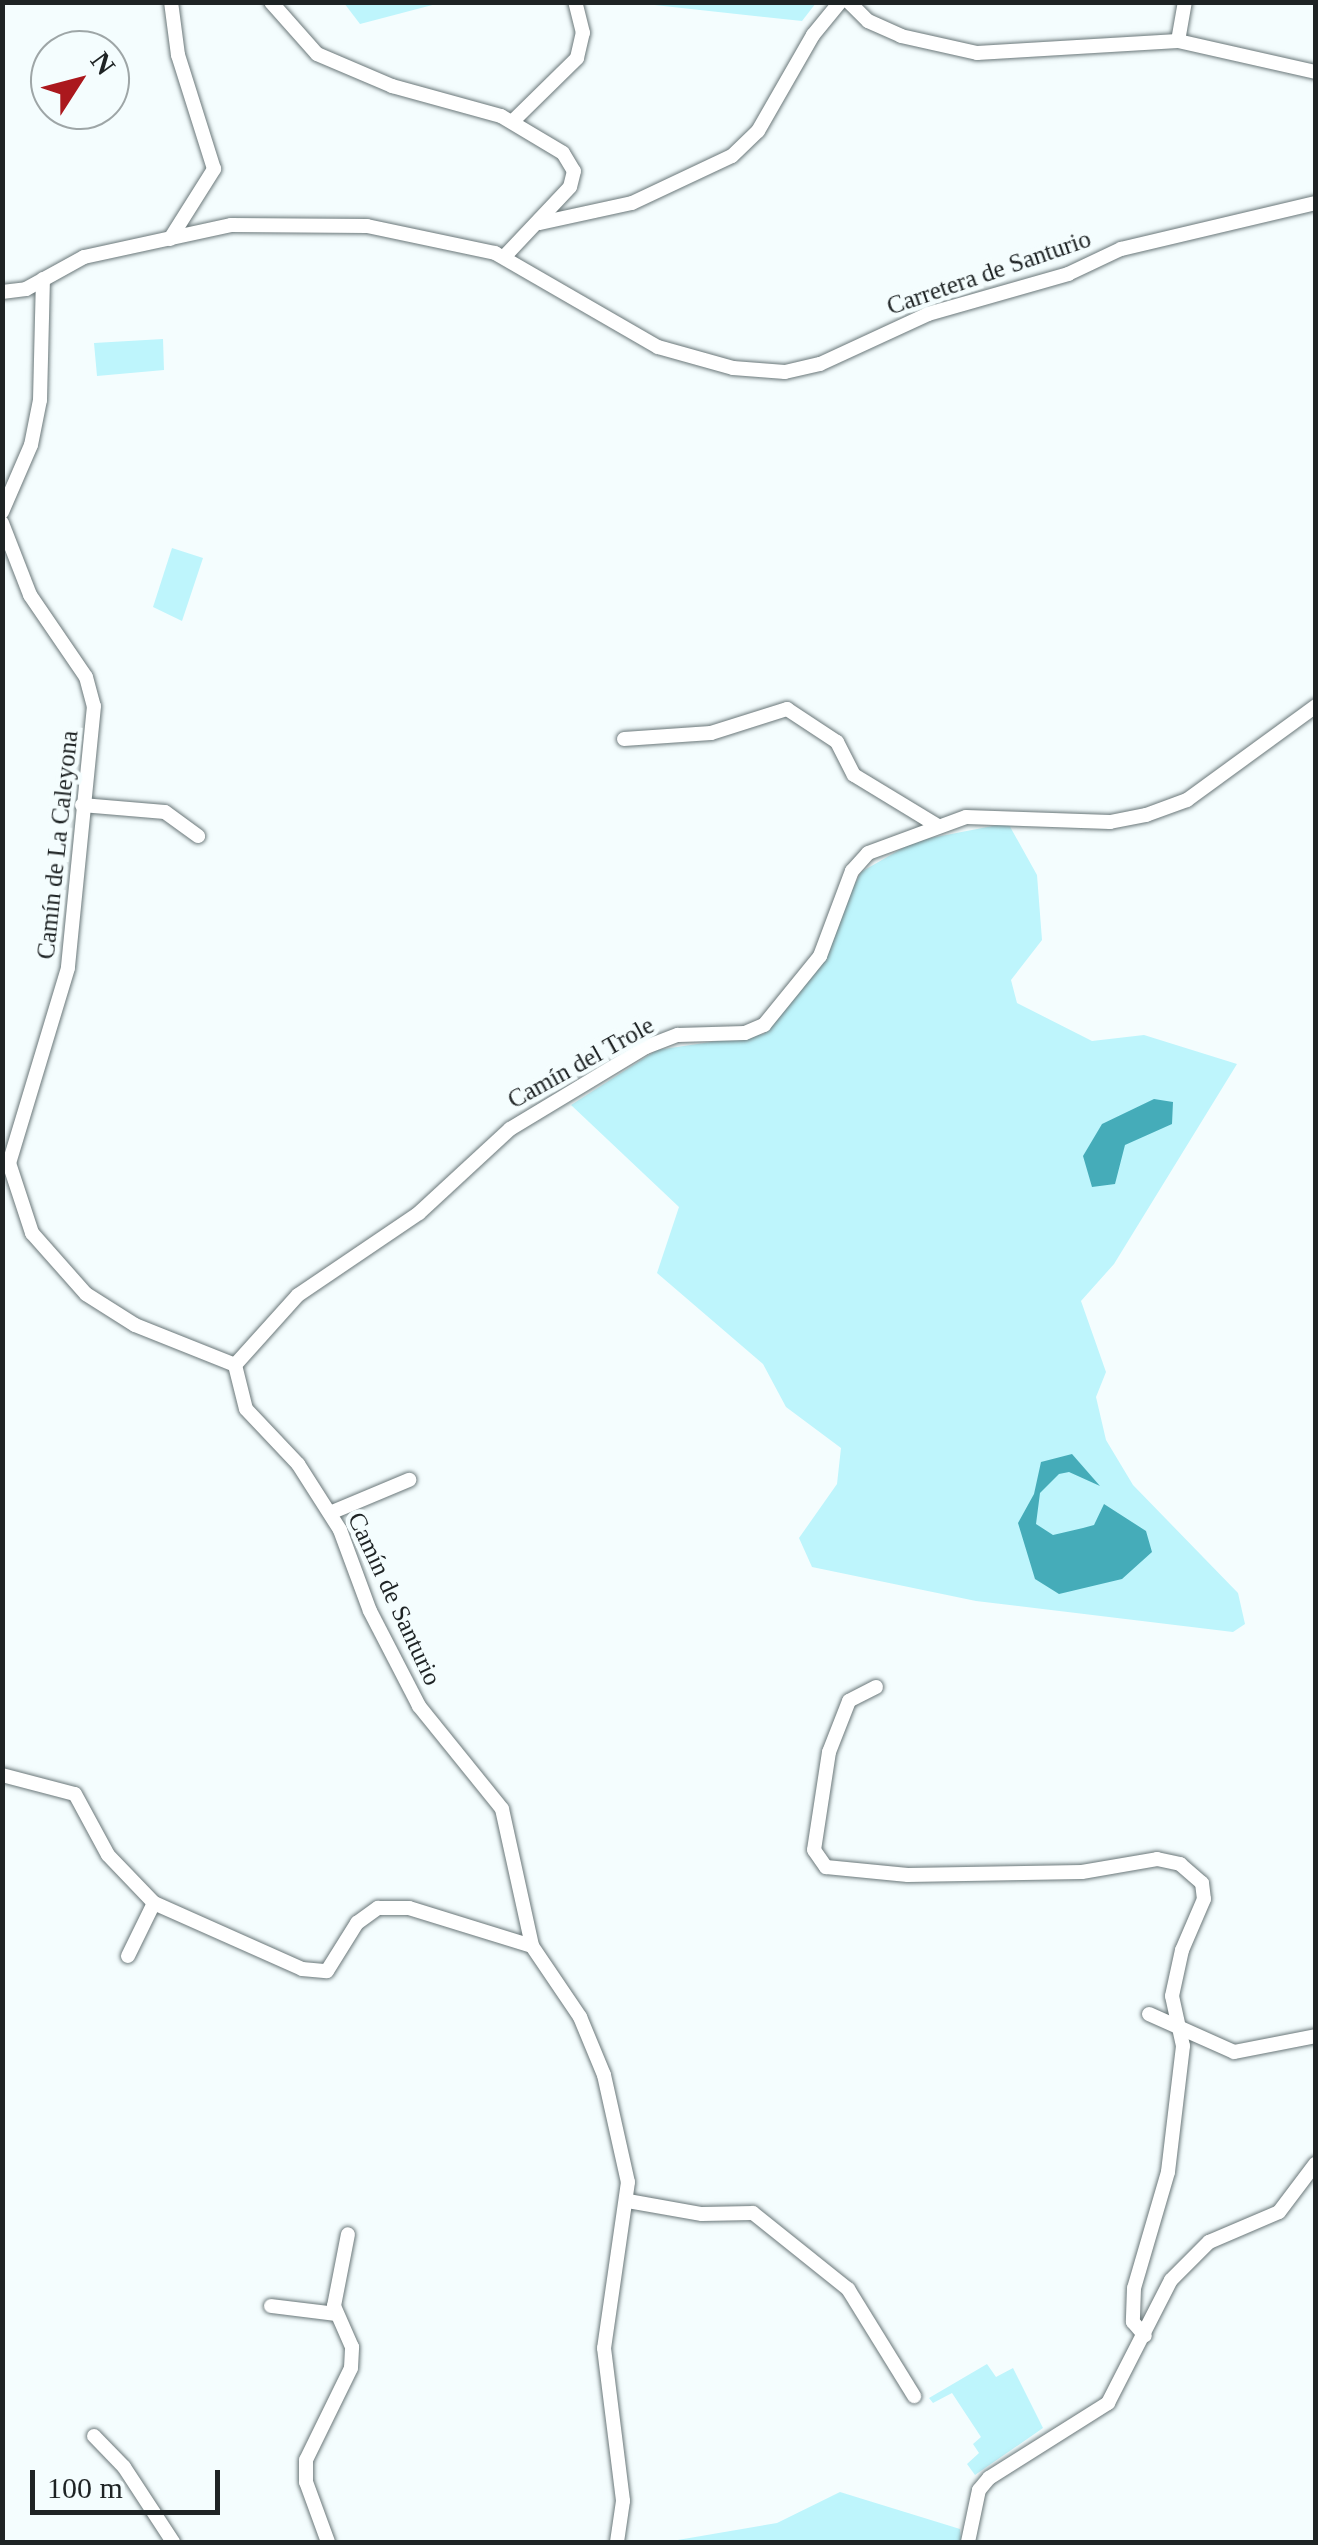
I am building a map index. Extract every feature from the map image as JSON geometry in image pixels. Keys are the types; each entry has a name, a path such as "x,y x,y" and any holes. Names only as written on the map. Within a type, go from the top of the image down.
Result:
{"street":[{"path":"170,238 214,169 178,55 171,2"},
{"path":"270,2 306,44 336,64 512,121 563,152 574,171 570,186 540,224 504,256"},
{"path":"512,121 576,58 583,33 575,2"},
{"path":"540,224 632,203 732,156 758,131 813,35 840,2"},
{"path":"850,2 868,21 901,36 977,53 1178,42 1316,72"},
{"path":"1178,42 1185,2"},
{"name":"Carretera de Santurio","path":"2,292 43,279 84,256 231,225 367,226 504,256 658,347 733,368 786,372 820,364 928,314 1068,274 1121,250 1316,203"},
{"path":"2,512 30,445 40,400 43,279"},
{"name":"Camín de La Caleyona","path":"2,523 30,596 93,694 68,968 6,1166 32,1234 86,1294 135,1325 236,1366"},
{"name":"Camín del Trole","path":"236,1366 298,1295 420,1212 510,1129 646,1046 678,1035 745,1034 764,1026 820,956 852,871 885,844 938,826 1000,814 1110,822 1146,815 1187,800 1316,706"},
{"path":"624,739 712,733 787,709 838,742 854,775 938,826"},
{"path":"82,805 164,812 198,836"},
{"name":"Camín de Santurio","path":"236,1366 246,1410 298,1464 330,1513 419,1706 502,1809 532,1946 580,2018 604,2075 619,2124 628,2201 604,2348 622,2500 617,2542"},
{"path":"330,1513 409,1480"},
{"path":"876,1687 849,1701 829,1752 814,1850 826,1867 908,1875 1082,1872 1156,1859 1194,1873 1204,1899 1178,1965 1171,2012 1178,2028 1182,2058 1168,2172 1134,2288 1133,2322 1145,2336"},
{"path":"2,1775 75,1794 108,1855 154,1903 311,1972 332,1966 357,1922 378,1908 409,1908 532,1946"},
{"path":"128,1956 154,1903"},
{"path":"1149,2014 1244,2053 1316,2036"},
{"path":"968,2542 979,2490 988,2478 1108,2403 1171,2280 1194,2255 1222,2235 1279,2212 1316,2162"},
{"path":"628,2201 702,2214 752,2213 848,2288 914,2396"},
{"path":"328,2542 306,2476 313,2445 351,2368 352,2347 336,2314 335,2282 348,2234"},
{"path":"271,2306 336,2314"},
{"path":"94,2436 124,2467 172,2542"}],"shaded area":[{"path":"816,2 802,21 636,3"},
{"path":"344,3 440,3 360,24"},
{"path":"163,339 164,370 97,376 94,343"},
{"path":"172,548 203,558 182,621 153,607"},
{"path":"1008,823 1037,875 1042,940 1011,980 1017,1003 1092,1041 1144,1035 1237,1064 1114,1264 1081,1301 1106,1372 1096,1397 1106,1440 1133,1485 1238,1593 1245,1624 1233,1632 976,1601 812,1567 799,1538 837,1484 841,1448 786,1407 763,1364 657,1273 679,1207 571,1105 657,1050 764,1034 813,967 861,872 915,841"},
{"path":"1154,1099 1173,1102 1172,1124 1125,1145 1115,1184 1092,1187 1083,1156 1102,1124"},
{"path":"1072,1454 1100,1486 1069,1472 1059,1474 1040,1493 1036,1524 1053,1535 1094,1525 1104,1504 1146,1531 1152,1552 1122,1579 1059,1594 1035,1579 1018,1523 1034,1494 1041,1462"},
{"path":"987,2364 996,2377 1013,2368 1043,2428 975,2475 967,2464 979,2453 973,2444 981,2437 952,2393 933,2403 929,2398"},
{"path":"840,2492 960,2529 961,2542 666,2542 777,2523"}]}
